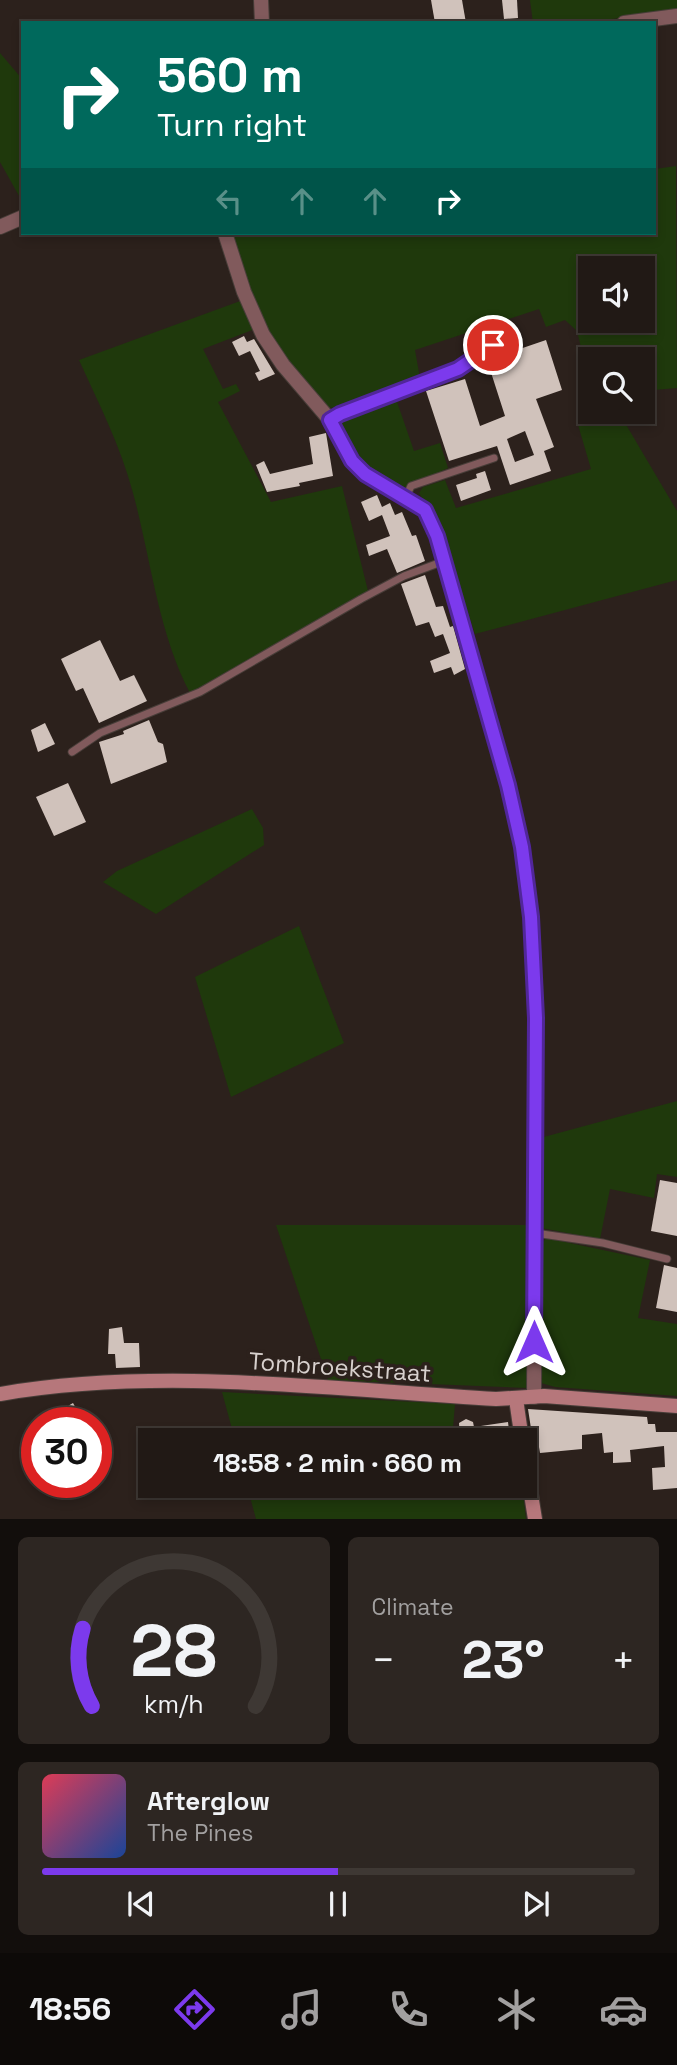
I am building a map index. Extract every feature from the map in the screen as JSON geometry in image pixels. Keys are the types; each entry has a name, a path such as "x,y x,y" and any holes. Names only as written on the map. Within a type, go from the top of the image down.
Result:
{"street":[{"path":"261,0 262,21"},
{"path":"639,21 677,16"},
{"path":"0,227 21,218"},
{"path":"226,235 244,292 263,335 283,365 330,420 352,461 365,474 425,510 444,560 502,760 522,847 531,917 536,1018 534,1397"},
{"name":"Tombroekstraat","path":"0,1394 101,1383 177,1381 677,1406"},
{"path":"516,1399 520,1428"},
{"path":"532,1498 535,1519"}],"lane":[{"path":"330,420 458,369 493,345"},
{"path":"406,497 411,486 494,458"},
{"path":"72,752 100,733 200,692 361,599 404,576 444,560"},
{"path":"535,1233 603,1244 667,1259"}],"green space":[{"path":"530,0 677,0 677,10 597,21 533,21"},
{"path":"0,53 21,78 21,199 0,162"},
{"path":"676,166 677,388 655,390 655,347 581,347 577,331 565,320 546,327 539,309 415,350 420,378 349,407 328,407 304,381 263,324 230,235 656,235 656,169"},
{"path":"243,300 255,329 203,349 223,389 236,384 240,391 218,402 271,502 342,486 368,591 190,693 170,645 128,476 79,360"},
{"path":"395,396 414,451 440,443 448,468 406,488 382,476 365,463 352,448 339,424 348,416"},
{"path":"578,417 578,424 626,424 677,511 677,580 475,634 451,560 430,510 419,493 423,487 445,480 456,508 591,469 576,418"},
{"path":"252,809 263,828 264,845 156,914 103,882 117,871"},
{"path":"299,926 344,1043 231,1097 195,977"},
{"path":"677,1101 677,1177 657,1174 654,1198 610,1189 600,1239 541,1228 540,1138"},
{"path":"276,1225 528,1225 527,1388 328,1380"},
{"path":"546,1238 650,1260 638,1318 677,1324 677,1396 555,1387 541,1383 541,1245"},
{"path":"222,1392 455,1404 453,1428 232,1428"},
{"path":"250,1498 523,1498 526,1519 256,1519"}],"building":[{"path":"431,0 462,0 466,21 435,21"},
{"path":"502,0 517,0 518,18 504,19"},
{"path":"244,336 247,342 254,339 275,374 259,381 255,373 260,371 250,351 239,356 232,342"},
{"path":"546,340 562,390 536,399 554,447 544,451 551,471 510,485 497,446 449,461 426,391 465,379 480,426 505,416 487,360","holes":["525,431 534,455 515,462 507,439"]},
{"path":"326,433 333,476 267,492 256,465 264,461 270,474 313,464 309,437"},
{"path":"485,471 491,490 461,501 456,485 477,478 476,474"},
{"path":"377,495 382,507 390,503 395,515 402,512 412,536 416,535 425,561 397,573 387,549 369,556 366,545 390,536 382,515 369,521 361,502"},
{"path":"425,575 436,607 443,606 450,627 453,626 465,669 454,675 451,667 434,673 430,661 450,653 443,634 435,637 429,622 416,626 401,584"},
{"path":"100,640 120,681 134,675 147,701 99,723 83,688 76,691 61,659"},
{"path":"149,720 158,742 163,744 167,762 111,784 99,742 124,734 123,731"},
{"path":"45,723 55,744 38,752 31,730"},
{"path":"68,783 86,822 54,836 36,797"},
{"path":"660,1180 677,1183 677,1236 651,1231"},
{"path":"664,1265 677,1268 677,1312 656,1308"},
{"path":"122,1327 124,1343 139,1343 140,1367 116,1368 115,1354 108,1354 109,1329"},
{"path":"528,1409 647,1417 648,1424 655,1424 656,1432 677,1432 677,1488 653,1490 652,1468 665,1467 664,1446 630,1450 631,1462 613,1463 613,1452 604,1453 602,1433 582,1435 582,1449 540,1453 537,1428 531,1428"},
{"path":"466,1419 473,1422 474,1427 508,1422 509,1428 459,1428 459,1423"}],"route":[{"path":"493,345 458,369 330,420 352,461 365,474 425,510 437,536 478,673 522,847 531,917 536,1018 534,1342"}]}
